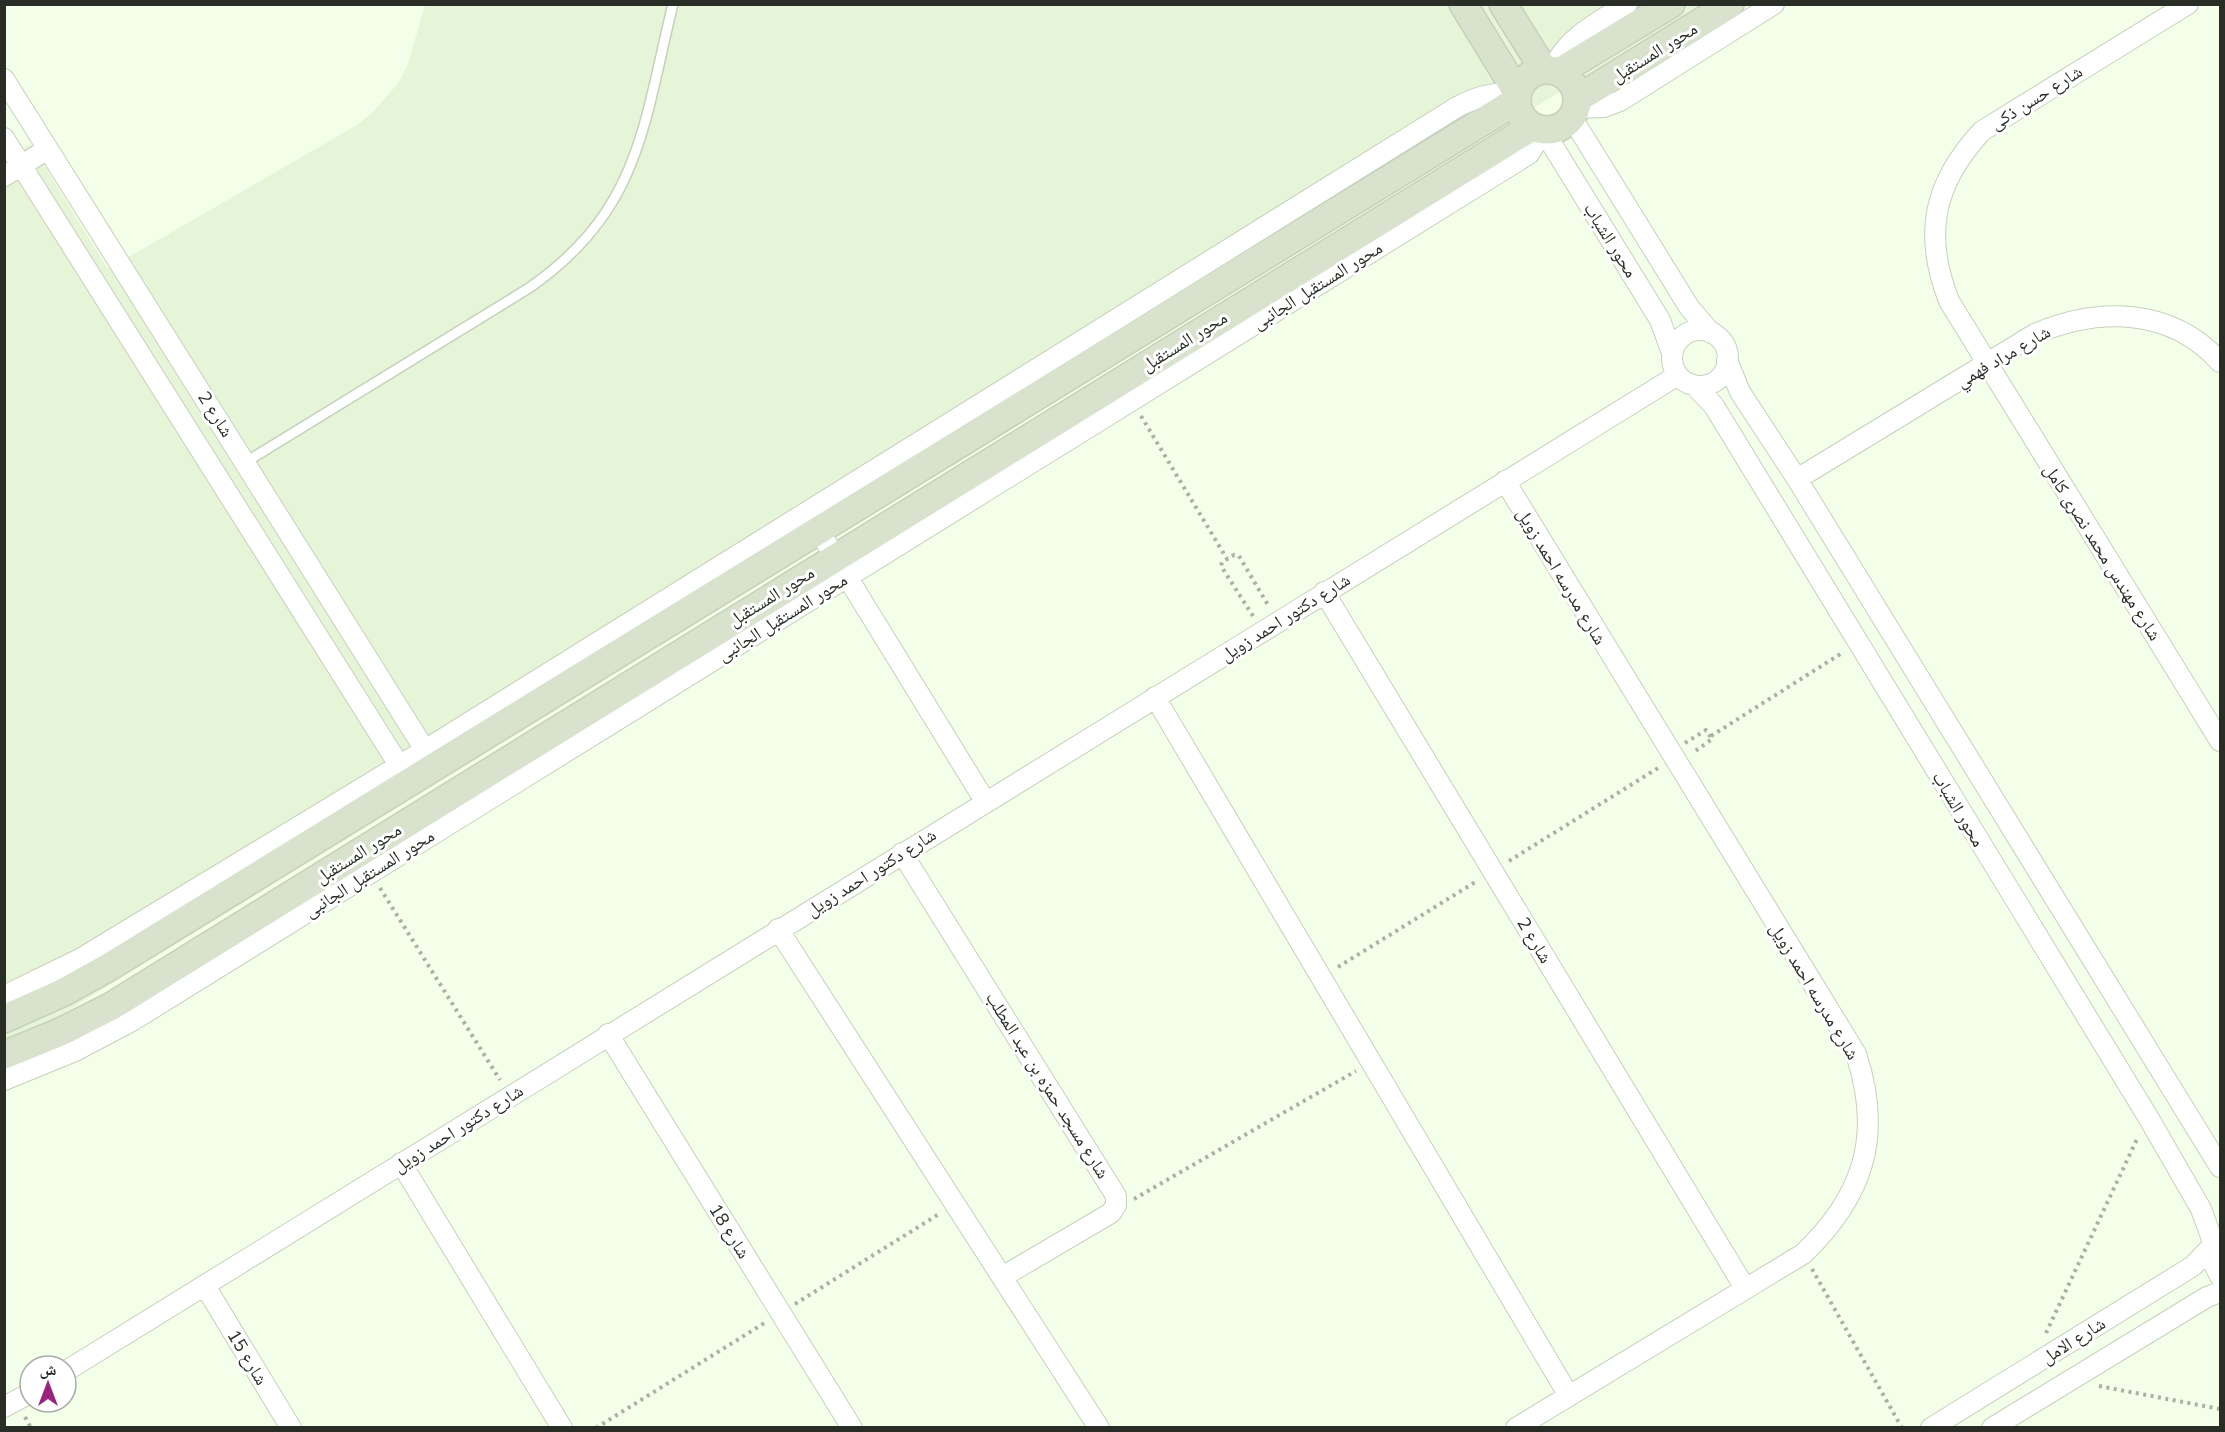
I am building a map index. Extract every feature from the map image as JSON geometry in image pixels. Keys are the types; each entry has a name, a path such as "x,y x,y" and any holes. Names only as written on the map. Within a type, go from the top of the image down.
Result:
{"street":[{"path":"1463,4 1517,96 1521,116 1538,129 1556,129 1575,108 1604,106 1620,101 1774,4"},
{"path":"1503,4 1551,71 1573,86 1575,108"},
{"path":"1551,71 1559,53 1571,39 1627,4"},
{"name":"محور المستقبل","path":"1551,71 1671,4"},
{"name":"محور المستقبل","path":"1575,108 1730,4"},
{"name":"شارع حسن ذكى","path":"1986,364 1949,302 1934,250 1934,224 1949,173 1976,138 2004,116 2188,4"},
{"path":"1517,96 1527,77 1551,71"},
{"name":"شارع 2","path":"4,79 425,750"},
{"path":"4,996 80,959 425,750 1457,106 1476,97 1496,92 1517,96"},
{"name":"محور المستقبل","path":"4,1020 62,993 109,967 819,531 1517,96"},
{"name":"محور الشباب","path":"1575,108 1689,307 1711,333"},
{"name":"محور المستقبل","path":"4,1055 58,1033 110,1007 841,566 1538,129"},
{"name":"محور الشباب","path":"1538,129 1660,320 1672,353"},
{"name":"محور المستقبل الجانبى","path":"4,1080 75,1051 132,1021 370,872 841,566 1131,400 1528,154 1536,143 1538,129"},
{"name":"شارع 2","path":"4,138 399,765"},
{"path":"4,176 48,148"},
{"name":"شارع مراد فهمي","path":"1797,479 2035,334 2061,323 2087,316 2115,315 2143,318 2194,339 2220,362"},
{"path":"1697,331 1711,333 1722,341 1727,360 1719,378 1707,385 1686,380 1672,361 1672,353 1684,336 1697,331"},
{"name":"محور الشباب","path":"1727,360 1740,392 1797,479 2220,1167"},
{"name":"شارع مهندس محمد نصرى كامل","path":"1986,364 2220,741"},
{"name":"محور الشباب","path":"1686,380 1714,406 2148,1117 2201,1209 2214,1238 2214,1266 2220,1276"},
{"name":"شارع دكتور احمد زويل","path":"78,1364 1324,592 1505,482 1686,380"},
{"path":"219,478 246,462"},
{"name":"شارع مدرسه احمد زويل","path":"1505,482 1856,1054 1865,1080 1869,1134 1864,1161 1855,1187 1832,1225 1803,1254 1516,1428"},
{"path":"819,531 986,801"},
{"name":"شارع 2","path":"1324,592 1745,1288"},
{"path":"1155,697 1569,1396"},
{"name":"شارع مسجد حمزه بن عبد المطلب","path":"902,853 1113,1187 1116,1201 1111,1213 1002,1277"},
{"path":"778,929 1099,1428"},
{"name":"شارع 18","path":"608,1034 852,1428"},
{"path":"401,1163 562,1428"},
{"name":"شارع الامل","path":"1931,1428 2193,1266 2214,1238"},
{"name":"شارع 15","path":"205,1286 291,1428"},
{"name":"شارع الامل","path":"1992,1428 2207,1297 2220,1292"},
{"path":"4,1407 18,1399"}],"lane":[{"path":"246,462 528,288 556,269 581,246 608,211 634,161 673,4"}],"path":[{"path":"1131,400 1227,559"},
{"path":"1234,555 1239,556 1270,626 1221,566 1227,559 1234,555"},
{"path":"1673,759 1712,740 1711,736 1858,644"},
{"path":"1673,759 1704,730 1711,736"},
{"path":"370,872 510,1095"},
{"path":"1116,1201 1137,1198 1370,1063"},
{"path":"2045,1334 2148,1117"},
{"path":"1803,1254 1902,1428"},
{"path":"2069,1380 2220,1409"}],"shaded area":[{"path":"425,5 1701,5 48,1023 5,1041 4,159 31,144 108,269 357,125 373,112 399,82 408,64"}]}
